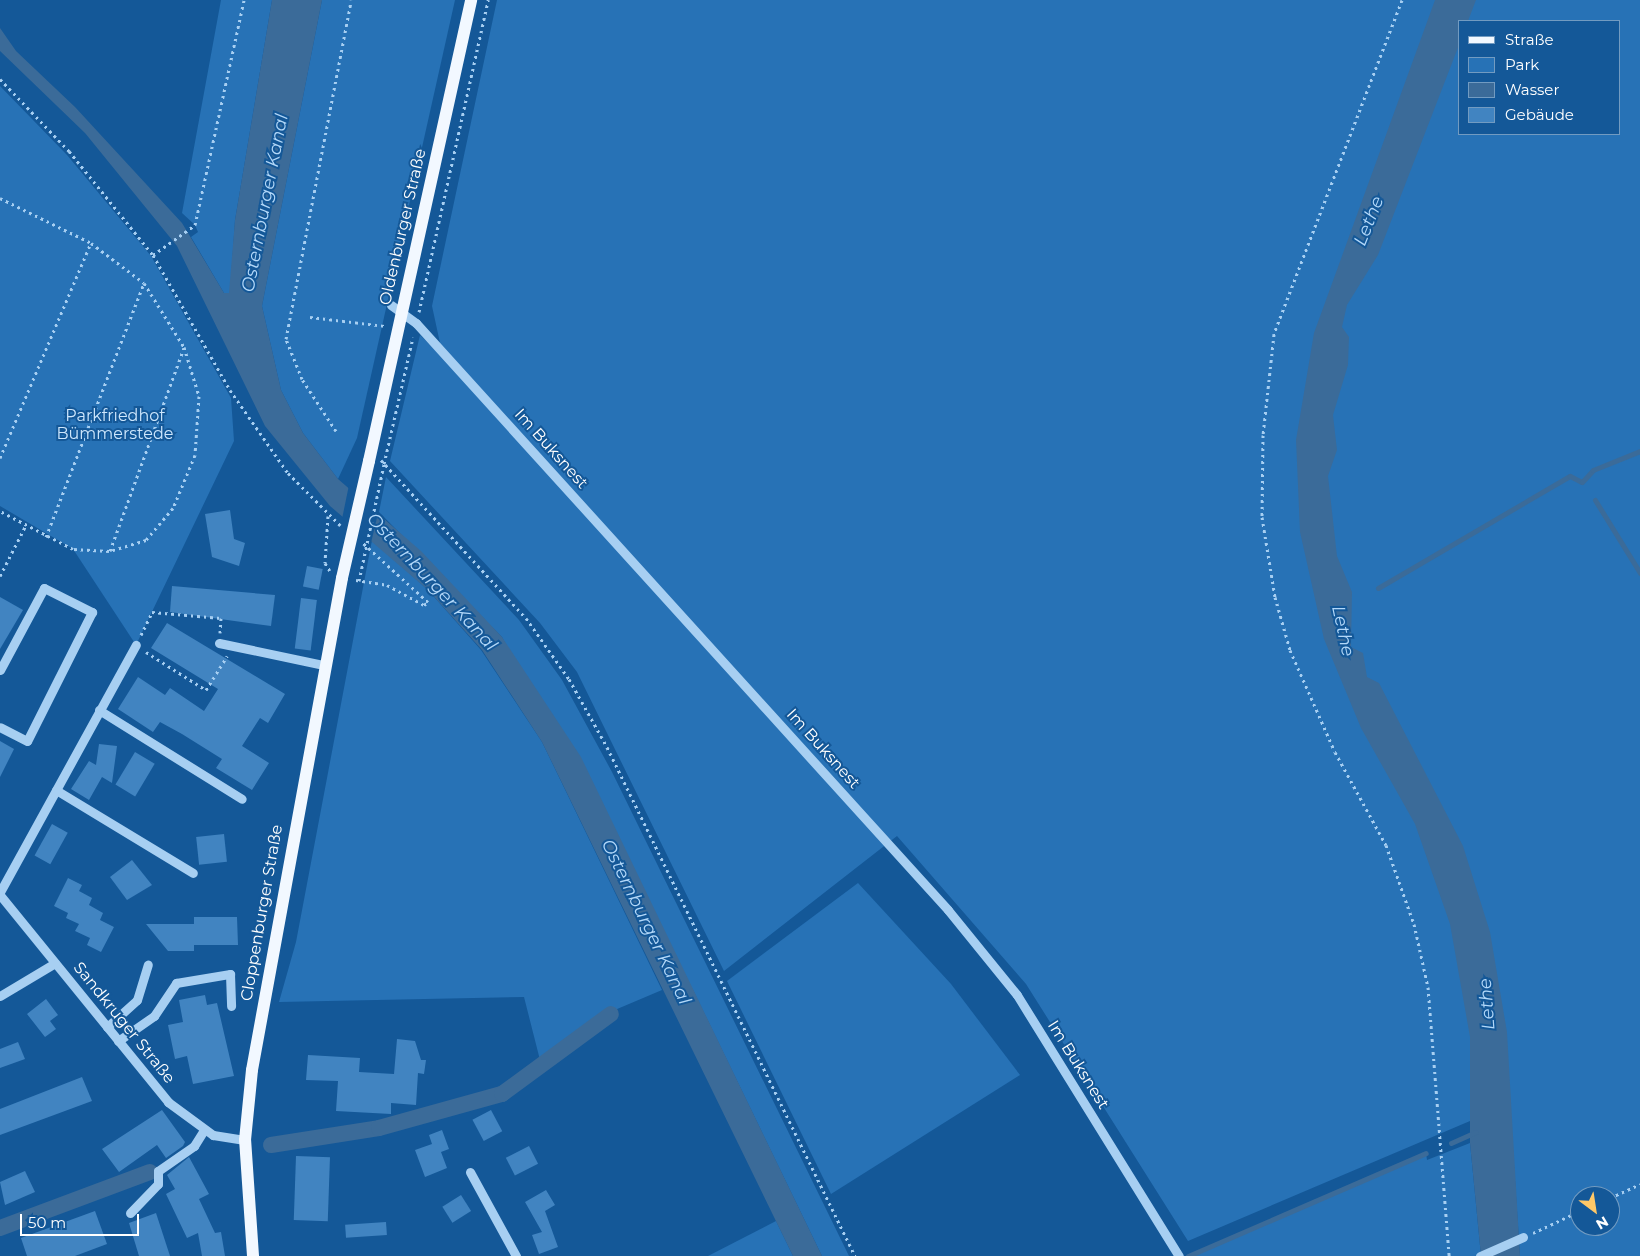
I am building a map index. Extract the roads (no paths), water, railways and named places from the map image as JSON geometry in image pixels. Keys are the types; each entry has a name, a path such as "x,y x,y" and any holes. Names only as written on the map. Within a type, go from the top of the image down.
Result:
{"main road":[{"name":"Oldenburger Straße","path":"352,535 369,461 396,307 471,0"},
{"name":"Cloppenburger Straße","path":"253,1256 245,1140 260,1016 323,665 352,535"}],"street":[{"name":"Im Buksnest","path":"396,307 416,323 948,910 1017,995 1179,1256"},
{"path":"0,670 44,588 92,612 27,741 0,727"},
{"path":"219,643 323,665"},
{"path":"0,894 136,645"},
{"path":"99,710 242,800"},
{"path":"56,790 193,873"},
{"name":"Sandkruger Straße","path":"0,894 168,1102 204,1130 245,1140"},
{"path":"0,996 55,963"},
{"path":"106,1027 137,1000 148,965"},
{"path":"118,1042 154,1016 176,983 230,974 231,1006"},
{"path":"130,1213 158,1184 158,1171 194,1146 204,1130"},
{"path":"470,1172 516,1256"},
{"path":"1481,1256 1523,1237"}],"water":[{"name":"Osternburger Kanal","path":"272,0 322,0 262,306 281,390 303,433 338,479 421,551 502,637 581,757 822,1256 793,1256 542,742 482,650 428,590 330,506 265,426 177,246 85,133 0,51 0,28 16,51 75,107 182,223 224,293 229,293 235,220"},
{"name":"Lethe","path":"1435,0 1476,0 1468,20 1458,20 1458,48 1378,255 1347,305 1342,327 1349,337 1348,365 1333,415 1337,450 1328,476 1337,556 1352,592 1351,647 1363,653 1367,677 1379,683 1463,846 1490,932 1507,1032 1520,1256 1481,1256 1470,1143 1470,1037 1450,924 1415,824 1361,728 1324,639 1300,532 1296,440 1314,333"}],"waterway":[{"path":"1378,588 1570,476 1582,482 1593,470 1640,451"},
{"path":"1595,500 1640,573"},
{"path":"271,1145 379,1128 502,1094 611,1014"},
{"path":"1451,1143 1476,1132"},
{"path":"1188,1256 1426,1153"},
{"path":"0,1228 150,1172"}],"park label":[{"name":"Parkfriedhof Bümmerstede","path":"115,425"}]}
